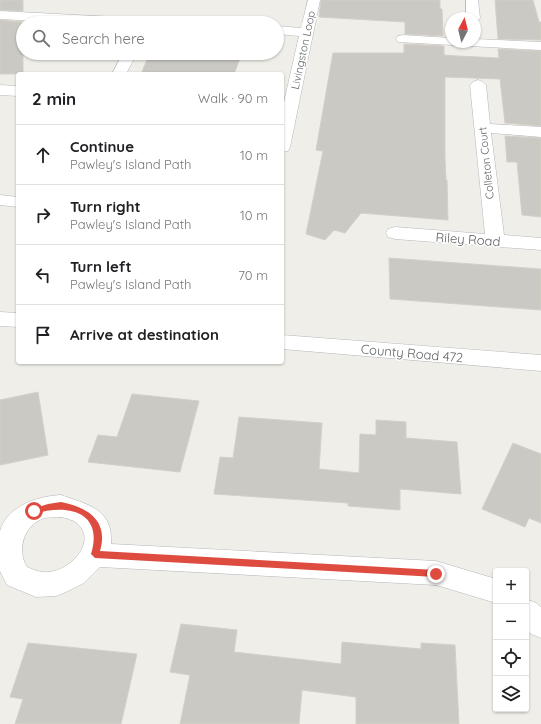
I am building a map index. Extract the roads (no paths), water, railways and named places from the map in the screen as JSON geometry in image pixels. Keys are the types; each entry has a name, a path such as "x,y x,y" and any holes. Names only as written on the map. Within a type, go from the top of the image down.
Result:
{"street":[{"name":"Livingston Loop","path":"284,138 314,0"},
{"path":"472,0 473,12"},
{"path":"0,15 18,16"},
{"path":"284,30 307,32"},
{"path":"403,39 445,42"},
{"path":"481,39 541,46"},
{"path":"120,72 126,60"},
{"name":"Colleton Court","path":"478,85 495,241"},
{"path":"0,90 16,91"},
{"path":"483,128 541,132"},
{"path":"0,200 16,202"},
{"name":"Riley Road","path":"395,233 541,244"},
{"path":"0,319 16,320"},
{"name":"County Road 472","path":"284,342 541,364"},
{"path":"95,554 436,574 493,590"},
{"path":"529,615 541,625"}]}
